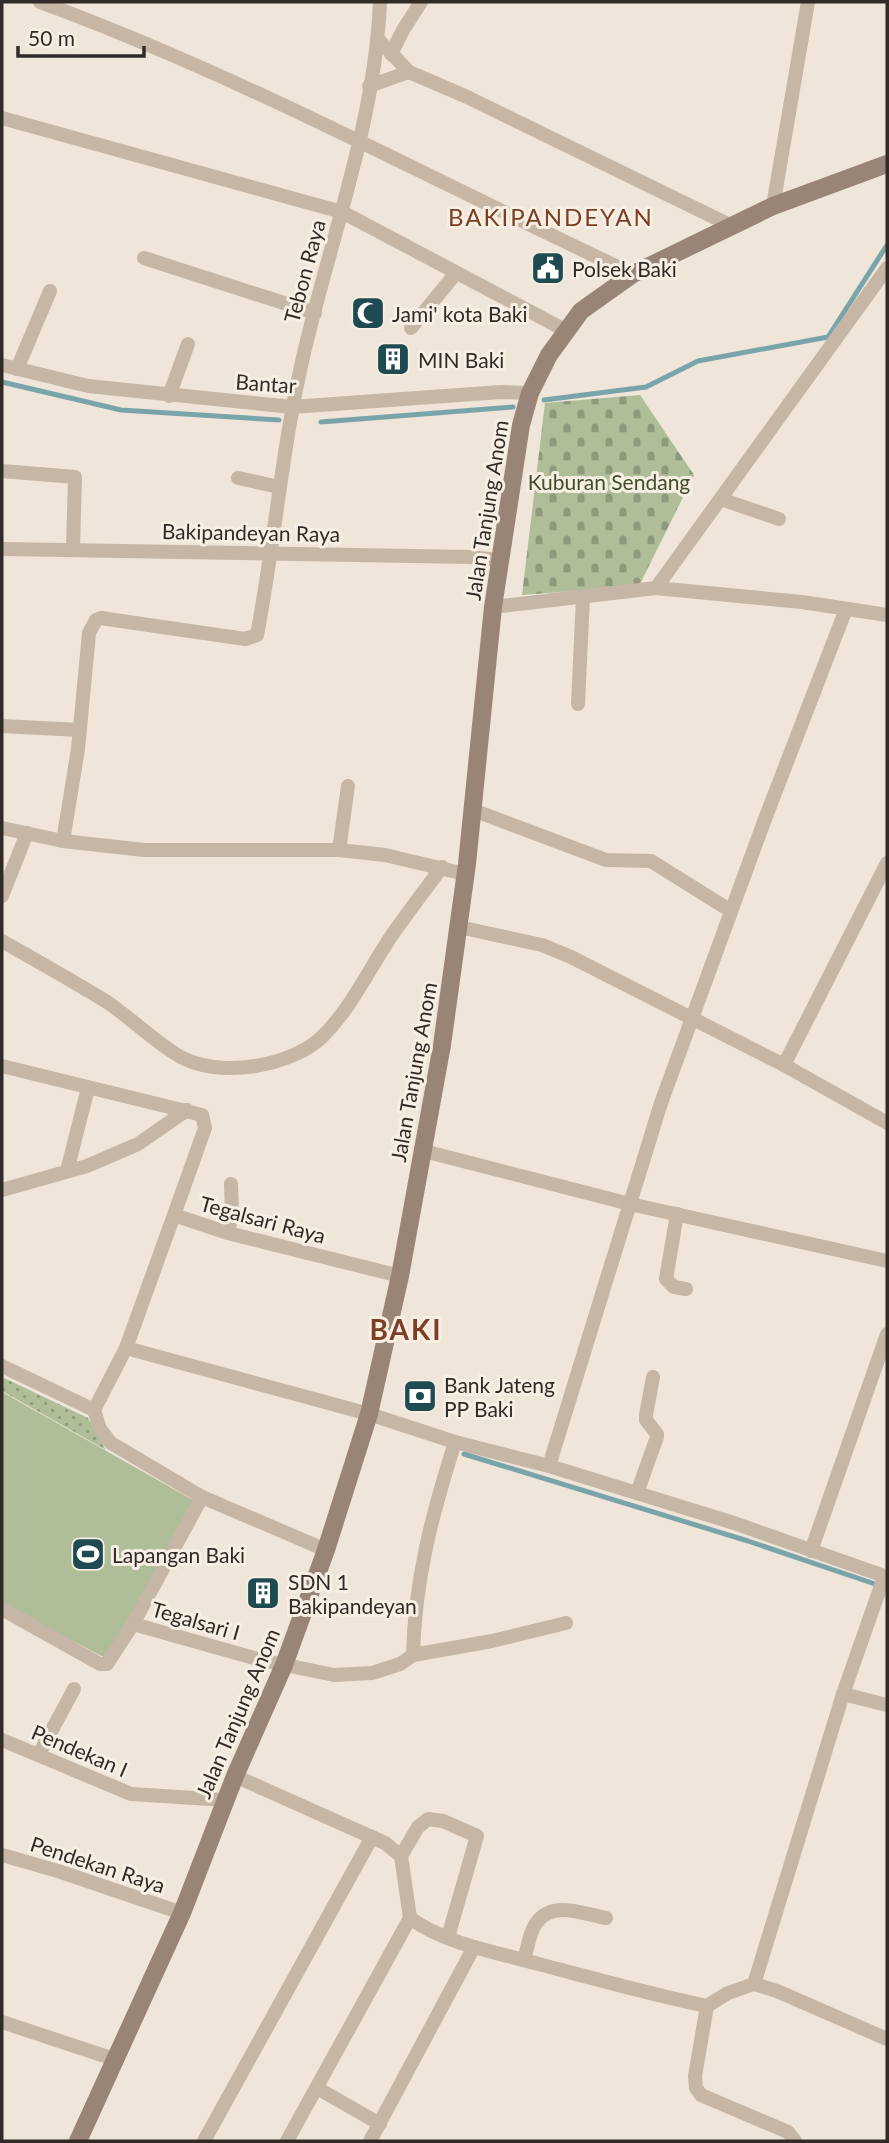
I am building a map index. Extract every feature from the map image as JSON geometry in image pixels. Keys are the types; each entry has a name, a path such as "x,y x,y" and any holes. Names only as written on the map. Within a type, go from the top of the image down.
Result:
{"main road":[{"name":"Jalan Tanjung Anom","path":"78,2141 182,1913 235,1776 284,1665 326,1550 369,1413 400,1276 424,1151 459,927 499,559 521,425 537,375 565,330 592,301 633,274 773,206 887,164"}],"street":[{"path":"40,2 117,30 360,141 633,274"},
{"name":"Tebon Raya","path":"80,730 89,633 96,620 109,619 245,639 257,635 291,412 360,141 378,39 380,2"},
{"path":"391,54 402,30 421,2"},
{"path":"773,206 808,2"},
{"path":"378,39 409,72 465,96 734,226"},
{"path":"369,86 409,72"},
{"path":"2,118 342,212 565,330"},
{"path":"144,258 315,313"},
{"path":"656,589 887,268"},
{"path":"411,328 456,272"},
{"path":"18,369 50,291"},
{"path":"169,396 188,344"},
{"name":"Bantar","path":"2,365 88,386 291,412 502,392 530,393"},
{"path":"2,471 75,477 72,549"},
{"path":"239,478 279,487"},
{"path":"721,499 779,519"},
{"name":"Bakipandeyan Raya","path":"2,549 269,552 499,559"},
{"path":"493,607 656,589 802,602 887,615"},
{"path":"578,704 583,597"},
{"path":"549,1466 660,1103 846,609"},
{"path":"2,726 80,730 63,841"},
{"path":"339,850 348,786"},
{"path":"473,810 606,860 651,861 731,911"},
{"path":"2,828 63,841 144,850 339,850 385,855 465,874"},
{"path":"2,896 27,833"},
{"path":"784,1065 887,863"},
{"path":"2,941 109,1004 181,1057 203,1064 233,1068 260,1066 291,1057 322,1038 345,1010 392,936 442,867"},
{"path":"459,927 542,945 692,1017 887,1123"},
{"path":"2,1066 187,1110"},
{"path":"67,1171 88,1088"},
{"path":"2,1190 67,1171 138,1143 187,1110"},
{"name":"Tegalsari Raya","path":"187,1110 202,1115 205,1128 174,1215 228,1233 400,1276"},
{"path":"424,1151 630,1204 887,1261"},
{"path":"228,1233 233,1197 231,1184"},
{"path":"677,1214 666,1279 674,1287 686,1289"},
{"path":"174,1215 126,1348 94,1410 100,1429 111,1443 202,1497 326,1550"},
{"path":"811,1551 887,1334"},
{"path":"126,1348 369,1413 455,1442 549,1466 637,1493 734,1523 883,1581 843,1694 754,1984"},
{"path":"2,1366 94,1410"},
{"path":"637,1493 657,1437 646,1420 653,1377"},
{"path":"413,1655 422,1562 437,1498 455,1442"},
{"name":"Tegalsari I","path":"202,1497 133,1624 284,1665 353,1676 386,1670 413,1655 492,1642 566,1623"},
{"path":"2,1609 103,1665 107,1664 133,1624"},
{"path":"39,1754 74,1689"},
{"path":"843,1694 887,1706"},
{"name":"Pendekan I","path":"2,1740 131,1794 226,1800"},
{"path":"235,1776 385,1843 401,1856"},
{"path":"288,2141 410,1918 401,1856 418,1827 428,1819 443,1821 476,1835 476,1845 447,1937"},
{"path":"204,2141 372,1837"},
{"name":"Pendekan Raya","path":"2,1855 182,1913"},
{"path":"524,1960 537,1921 552,1910 560,1909 606,1918"},
{"path":"410,1918 421,1926 474,1947 631,1989 708,2006"},
{"path":"370,2141 474,1947"},
{"path":"795,2141 788,2132 701,2095 696,2088 695,2076 708,2006 727,1993 754,1984 777,1991 887,2039"},
{"path":"2,2022 114,2059"},
{"path":"317,2088 380,2124"}],"green space":[{"name":"Kuburan Sendang","path":"640,395 694,475 639,586 522,595 545,403"},
{"path":"2,1377 88,1418 106,1450 2,1391"},
{"name":"Lapangan Baki","path":"2,1392 200,1504 115,1663 2,1604"}],"waterway":[{"path":"544,400 646,387 698,361 828,337 887,245"},
{"path":"2,382 121,410 279,420"},
{"path":"321,422 513,407"},
{"path":"464,1454 748,1541 878,1585"}],"place":[{"name":"Polsek Baki","path":"548,268"},
{"name":"Jami' kota Baki","path":"368,313"},
{"name":"MIN Baki","path":"393,359"},
{"name":"Bank Jateng PP Baki","path":"420,1396"},
{"name":"Lapangan Baki","path":"88,1554"},
{"name":"SDN 1 Bakipandeyan","path":"263,1593"}],"district":[{"name":"BAKIPANDEYAN","path":"551,216"},
{"name":"BAKI","path":"406,1329"}]}
